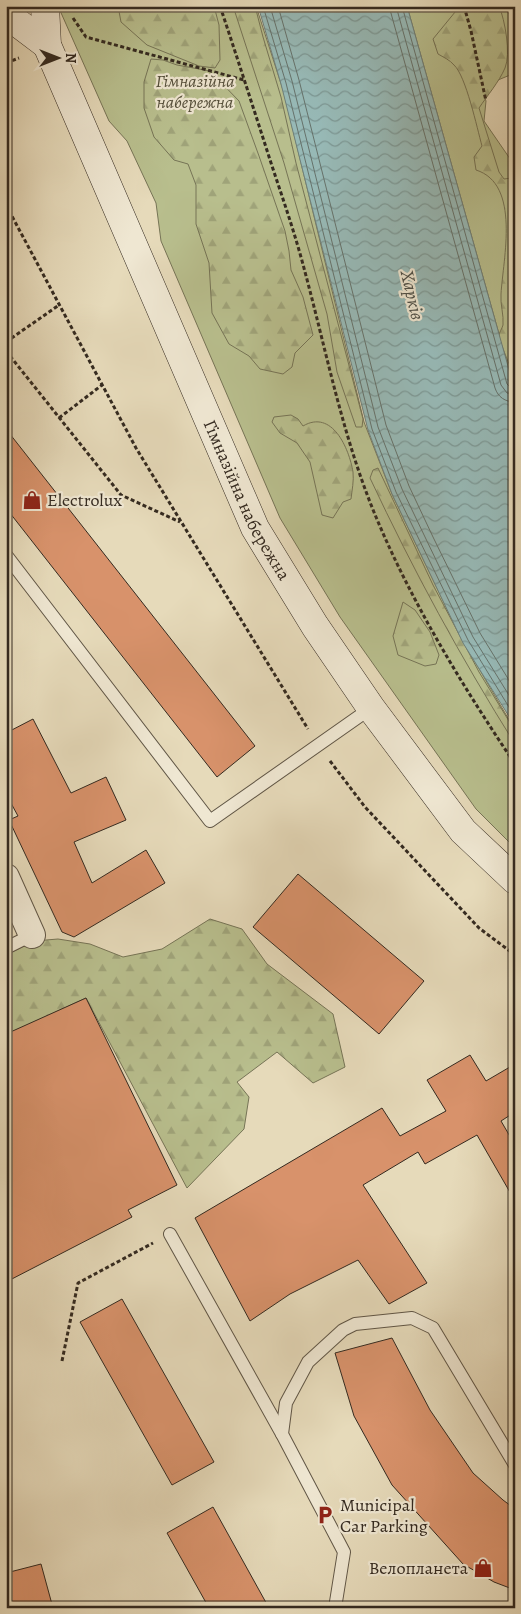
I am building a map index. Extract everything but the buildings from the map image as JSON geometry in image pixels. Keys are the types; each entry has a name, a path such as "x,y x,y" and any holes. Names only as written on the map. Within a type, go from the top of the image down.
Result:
{"main road":[{"name":"Гімназійна набережна","path":"47,45 57,9"},
{"name":"Гімназійна набережна","path":"6,14 47,45 255,528 315,626 371,708 463,831 515,880"}],"street":[{"path":"6,877 32,935"}],"lane":[{"path":"6,555 210,821 371,708"},
{"path":"6,948 32,935"},
{"path":"170,1234 282,1434 344,1552 335,1608"},
{"path":"282,1434 286,1403 308,1362 343,1330 355,1324 412,1318 432,1328 515,1465"}],"path":[{"path":"220,6 303,263 346,432 376,518 415,598 441,645 493,732 515,764"},
{"path":"464,6 486,101"},
{"path":"57,9 86,37 244,80"},
{"path":"6,205 136,448 318,745 365,807 479,928 515,955"},
{"path":"6,342 59,305"},
{"path":"6,351 120,495 181,522"},
{"path":"59,418 102,385"},
{"path":"62,1361 78,1284 170,1234"}],"green space":[{"name":"Гімназійна набережна","path":"58,6 256,6 284,93 364,422 392,494 461,638 515,730 515,848 476,809 340,617 280,518 161,241 156,203 127,141 109,121"},
{"path":"118,6 214,6 219,25 220,60 215,68 199,66 147,45 121,22"},
{"path":"233,6 255,6 281,97 296,163 363,419 362,427 356,427 337,372 327,314 284,163"},
{"path":"407,6 506,6 515,28 515,73 481,87 486,101 484,121 515,166 515,391"},
{"path":"460,6 499,6 507,37 507,62 505,68 479,108 499,172 504,179 512,178 515,162 515,379 499,336 503,325 501,298 506,243 504,206 499,190 490,178 476,170 474,157 482,146 467,91 454,65 438,54 433,39"},
{"path":"151,59 210,71 239,101 285,231 291,270 303,297 313,335 295,353 292,367 283,374 260,369 249,356 229,344 212,313 209,263 196,224 196,185 188,164 174,160 154,137 144,108 144,82"},
{"path":"291,415 298,419 303,426 313,422 331,427 348,452 353,472 351,499 343,502 333,518 322,515 310,462 297,443 280,433 272,422 274,417"},
{"path":"378,468 433,585 479,672 515,731 515,744 457,646 403,546 370,478 373,470"},
{"path":"403,602 415,610 430,632 439,655 436,664 425,666 398,655 393,636"},
{"path":"210,919 242,929 267,964 333,1014 345,1067 313,1083 277,1052 237,1082 249,1097 244,1129 187,1188 86,998 6,1035 6,955 34,941 58,939 90,944 123,957 162,949"}],"water":[{"name":"Харків","path":"258,6 407,6 515,391 515,726 463,643 392,494 368,430 281,84"}],"place":[{"name":"Electrolux","path":"32,500"},
{"name":"Municipal Car Parking","path":"325,1515"},
{"name":"Велопланета","path":"483,1568"}]}
